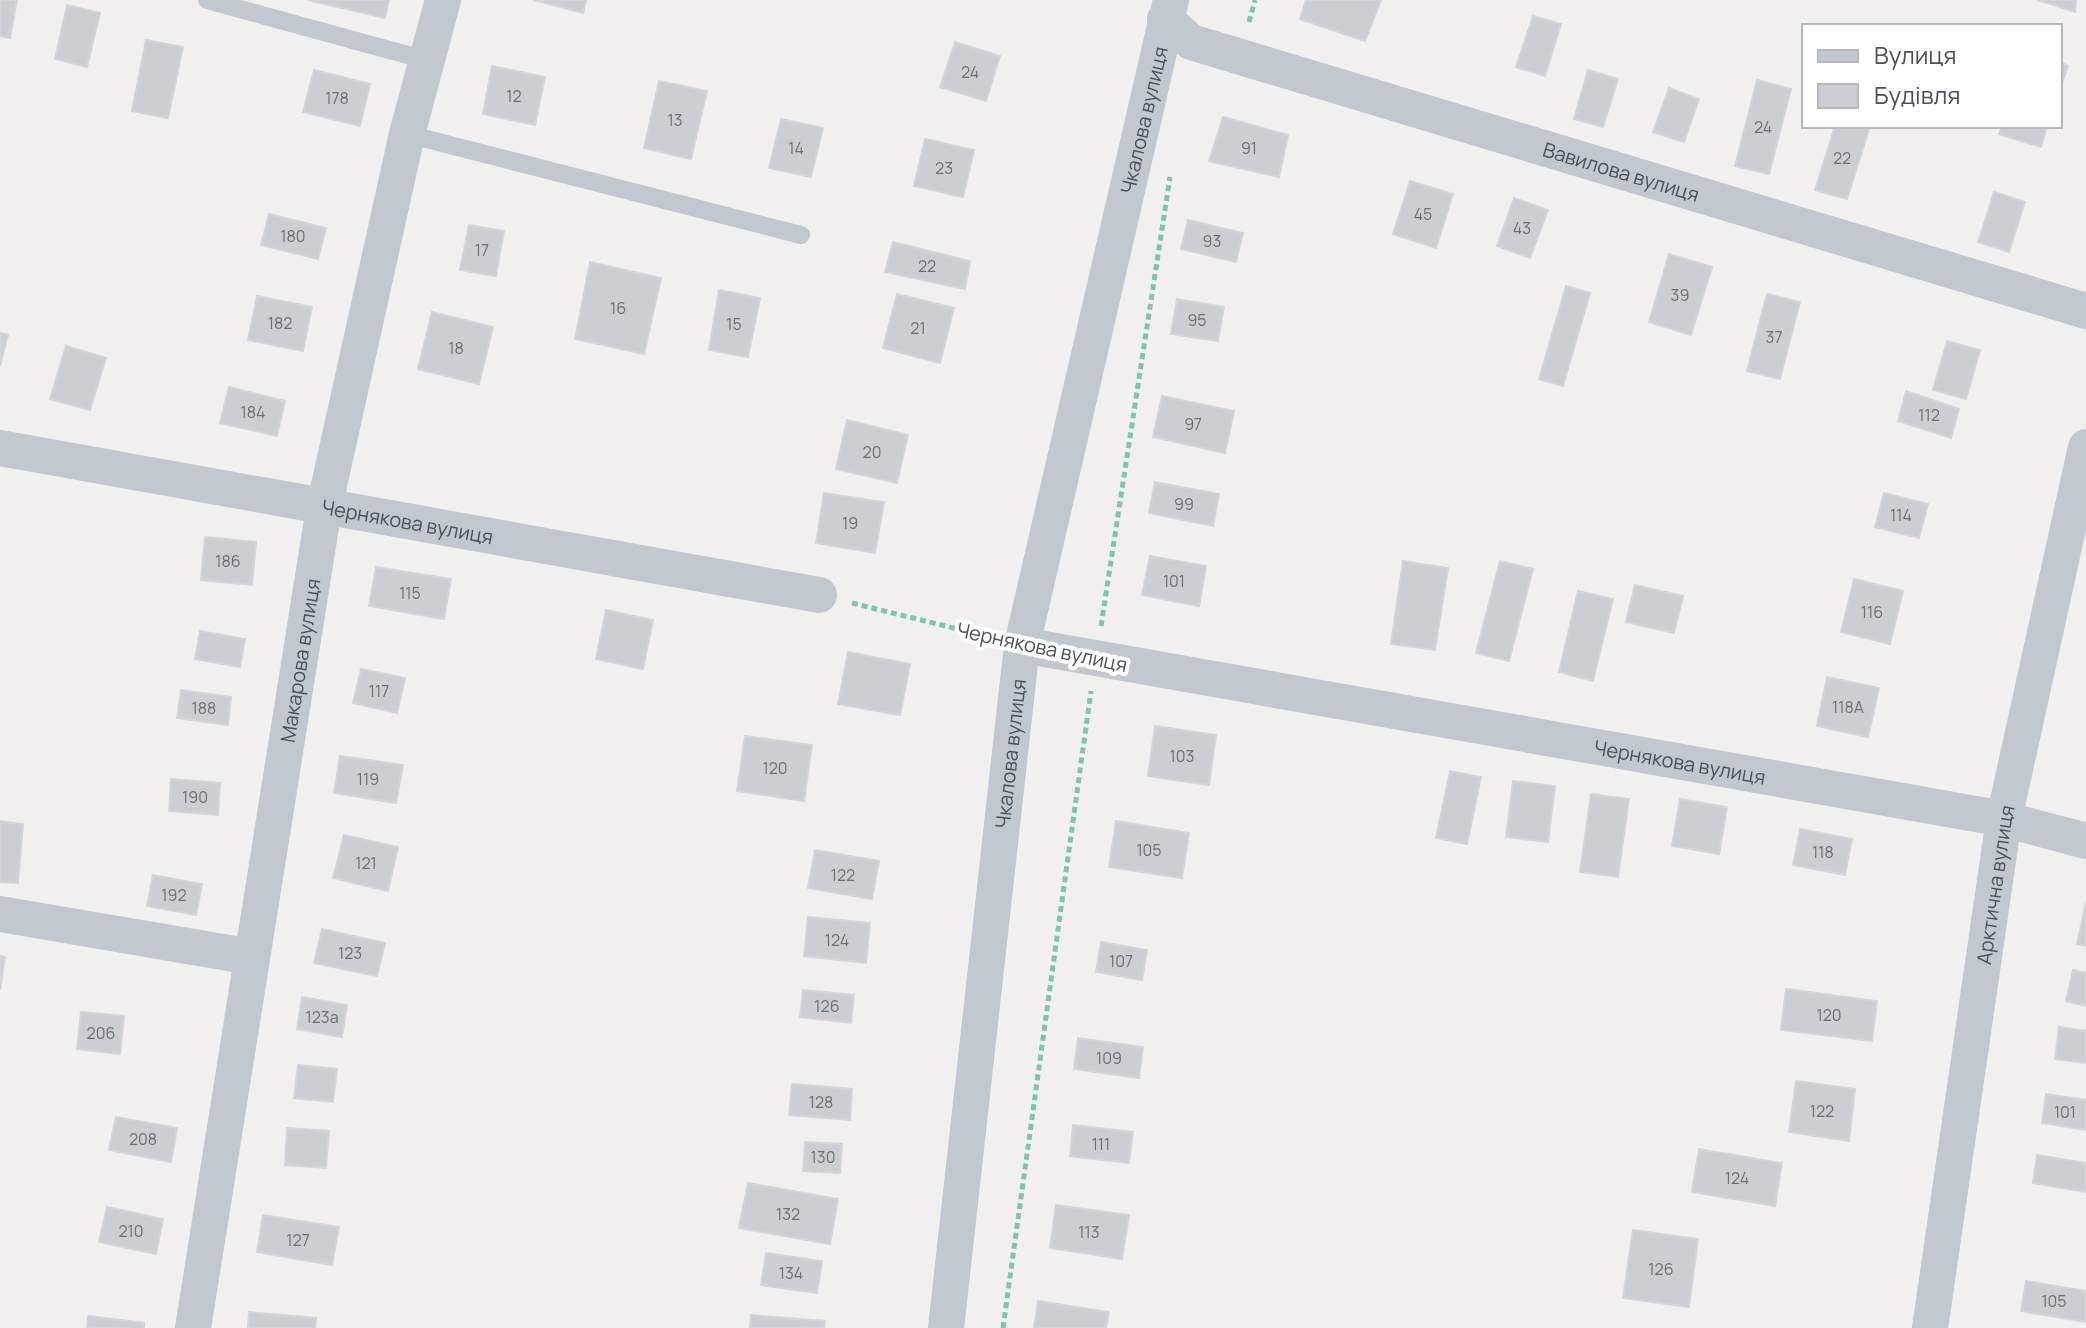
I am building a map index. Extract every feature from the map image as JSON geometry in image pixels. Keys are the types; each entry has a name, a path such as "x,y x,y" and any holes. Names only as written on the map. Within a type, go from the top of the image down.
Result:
{"street":[{"name":"Макарова вулиця","path":"193,1328 324,508 407,134 443,0"},
{"name":"Вавилова вулиця","path":"1168,10 1191,42 2086,311"},
{"name":"Чкалова вулиця","path":"946,1328 1022,645 1168,10"},
{"name":"Арктична вулиця","path":"1930,1328 2004,819 2086,447"},
{"name":"Чернякова вулиця","path":"0,448 819,595"},
{"name":"Чернякова вулиця","path":"1022,645 2004,819 2086,841"},
{"path":"0,914 252,957"}],"lane":[{"path":"207,0 426,60"},
{"path":"407,134 801,235"}],"path":[{"path":"1003,1328 1095,660 1172,165"},
{"name":"Чернякова вулиця","path":"819,595 1022,645"}],"building":[{"path":"0,0 17,0 10,38 0,36"},
{"path":"308,0 389,0 385,18"},
{"path":"534,0 586,0 583,13"},
{"path":"1306,0 1381,0 1365,41 1300,19"},
{"path":"2038,0 2076,0 2075,12"},
{"path":"67,5 100,13 87,67 55,59"},
{"path":"1533,16 1561,24 1545,76 1516,67"},
{"path":"146,40 183,47 168,118 132,111"},
{"path":"955,42 1000,56 986,101 940,87"},
{"path":"2062,63 2068,66 2062,83"},
{"path":"492,66 545,77 535,125 483,114"},
{"path":"314,70 370,84 360,126 303,112"},
{"path":"1588,70 1618,79 1603,127 1574,119"},
{"path":"1757,80 1791,89 1769,174 1735,166"},
{"path":"659,81 707,91 691,159 644,148"},
{"path":"1669,88 1699,99 1684,142 1653,132"},
{"path":"1223,117 1288,135 1279,177 1209,161"},
{"path":"781,119 823,128 811,177 769,168"},
{"path":"1834,128 1869,128 1847,199 1815,190"},
{"path":"2001,128 2046,128 2041,147 1999,134"},
{"path":"925,139 974,150 963,197 914,186"},
{"path":"1410,181 1453,194 1436,248 1393,234"},
{"path":"1994,192 2025,202 2009,252 1978,242"},
{"path":"1514,198 1548,210 1530,258 1497,246"},
{"path":"269,214 326,228 318,259 261,245"},
{"path":"1188,220 1243,233 1236,262 1181,249"},
{"path":"469,225 504,231 496,276 460,270"},
{"path":"893,242 970,261 965,289 885,272"},
{"path":"1669,254 1712,267 1691,335 1649,322"},
{"path":"590,262 661,278 644,354 575,339"},
{"path":"1566,286 1590,293 1563,386 1539,379"},
{"path":"719,290 760,298 748,357 709,350"},
{"path":"897,294 954,308 940,363 883,348"},
{"path":"1767,294 1800,302 1780,379 1747,371"},
{"path":"257,296 312,307 303,351 248,340"},
{"path":"1177,299 1224,307 1218,341 1171,334"},
{"path":"432,312 493,327 479,384 418,369"},
{"path":"0,333 8,335 0,366"},
{"path":"1947,341 1980,350 1966,399 1933,390"},
{"path":"66,346 106,358 90,410 50,399"},
{"path":"229,387 285,401 277,436 220,423"},
{"path":"1906,391 1959,409 1951,438 1898,421"},
{"path":"1162,396 1234,411 1225,453 1153,437"},
{"path":"847,420 908,435 897,483 836,469"},
{"path":"1155,482 1219,494 1213,526 1149,513"},
{"path":"824,493 884,502 875,553 816,543"},
{"path":"1884,493 1928,504 1919,538 1875,527"},
{"path":"205,537 256,542 252,585 201,580"},
{"path":"1150,556 1206,566 1199,606 1142,595"},
{"path":"1403,561 1448,568 1435,650 1391,644"},
{"path":"1500,561 1533,569 1509,661 1476,653"},
{"path":"376,567 451,579 444,619 369,606"},
{"path":"1854,579 1903,591 1890,644 1841,632"},
{"path":"1635,585 1683,596 1674,633 1626,622"},
{"path":"1578,591 1613,599 1593,681 1559,672"},
{"path":"606,610 653,620 643,669 596,659"},
{"path":"200,631 245,639 240,667 195,659"},
{"path":"848,652 910,664 900,715 838,704"},
{"path":"361,669 405,678 397,713 353,703"},
{"path":"1827,677 1879,688 1868,737 1817,726"},
{"path":"181,690 231,697 228,725 177,718"},
{"path":"1155,726 1216,735 1209,785 1148,776"},
{"path":"745,736 812,745 804,801 737,791"},
{"path":"340,756 403,765 396,803 334,793"},
{"path":"1450,771 1481,777 1467,844 1436,838"},
{"path":"171,779 220,783 218,815 169,811"},
{"path":"1513,781 1555,786 1548,842 1506,837"},
{"path":"1591,794 1629,799 1618,877 1580,872"},
{"path":"1680,799 1727,807 1719,854 1672,846"},
{"path":"0,821 23,824 18,883 0,882"},
{"path":"1116,821 1189,833 1182,878 1109,867"},
{"path":"1800,829 1852,839 1845,875 1793,865"},
{"path":"344,835 398,847 388,891 333,878"},
{"path":"815,850 879,861 872,899 808,888"},
{"path":"153,875 202,884 196,915 147,906"},
{"path":"2086,902 2086,946 2077,944"},
{"path":"808,917 870,923 866,963 804,956"},
{"path":"322,929 385,943 377,976 314,963"},
{"path":"1101,942 1147,950 1142,980 1096,972"},
{"path":"0,956 5,957 0,990"},
{"path":"2073,970 2086,973 2086,1006 2066,1001"},
{"path":"1786,989 1877,1001 1872,1041 1781,1030"},
{"path":"803,990 854,995 851,1023 800,1017"},
{"path":"302,997 347,1005 342,1037 297,1029"},
{"path":"81,1012 124,1016 120,1054 77,1049"},
{"path":"2059,1027 2086,1031 2086,1063 2055,1059"},
{"path":"1078,1038 1143,1047 1139,1078 1074,1069"},
{"path":"298,1065 337,1069 333,1102 294,1098"},
{"path":"1796,1081 1855,1089 1849,1141 1789,1132"},
{"path":"792,1084 852,1089 850,1120 789,1115"},
{"path":"2046,1094 2086,1100 2086,1130 2042,1123"},
{"path":"116,1117 177,1128 171,1162 109,1150"},
{"path":"1073,1125 1133,1132 1129,1163 1070,1156"},
{"path":"287,1128 329,1131 326,1168 285,1165"},
{"path":"805,1142 842,1144 840,1173 803,1171"},
{"path":"1699,1149 1782,1163 1775,1206 1692,1192"},
{"path":"2037,1155 2086,1163 2086,1192 2033,1183"},
{"path":"748,1183 838,1199 830,1244 739,1228"},
{"path":"1056,1205 1129,1215 1122,1259 1050,1248"},
{"path":"107,1207 163,1219 156,1254 99,1242"},
{"path":"263,1215 339,1227 332,1265 257,1252"},
{"path":"1633,1230 1698,1239 1689,1307 1623,1298"},
{"path":"766,1253 822,1261 817,1293 761,1285"},
{"path":"2026,1281 2086,1291 2086,1322 2021,1311"},
{"path":"1038,1301 1109,1312 1106,1328 1034,1328"},
{"path":"249,1312 316,1318 315,1328 248,1328"},
{"path":"751,1315 825,1321 824,1328 750,1328"},
{"path":"88,1316 144,1323 144,1328 87,1328"}]}
